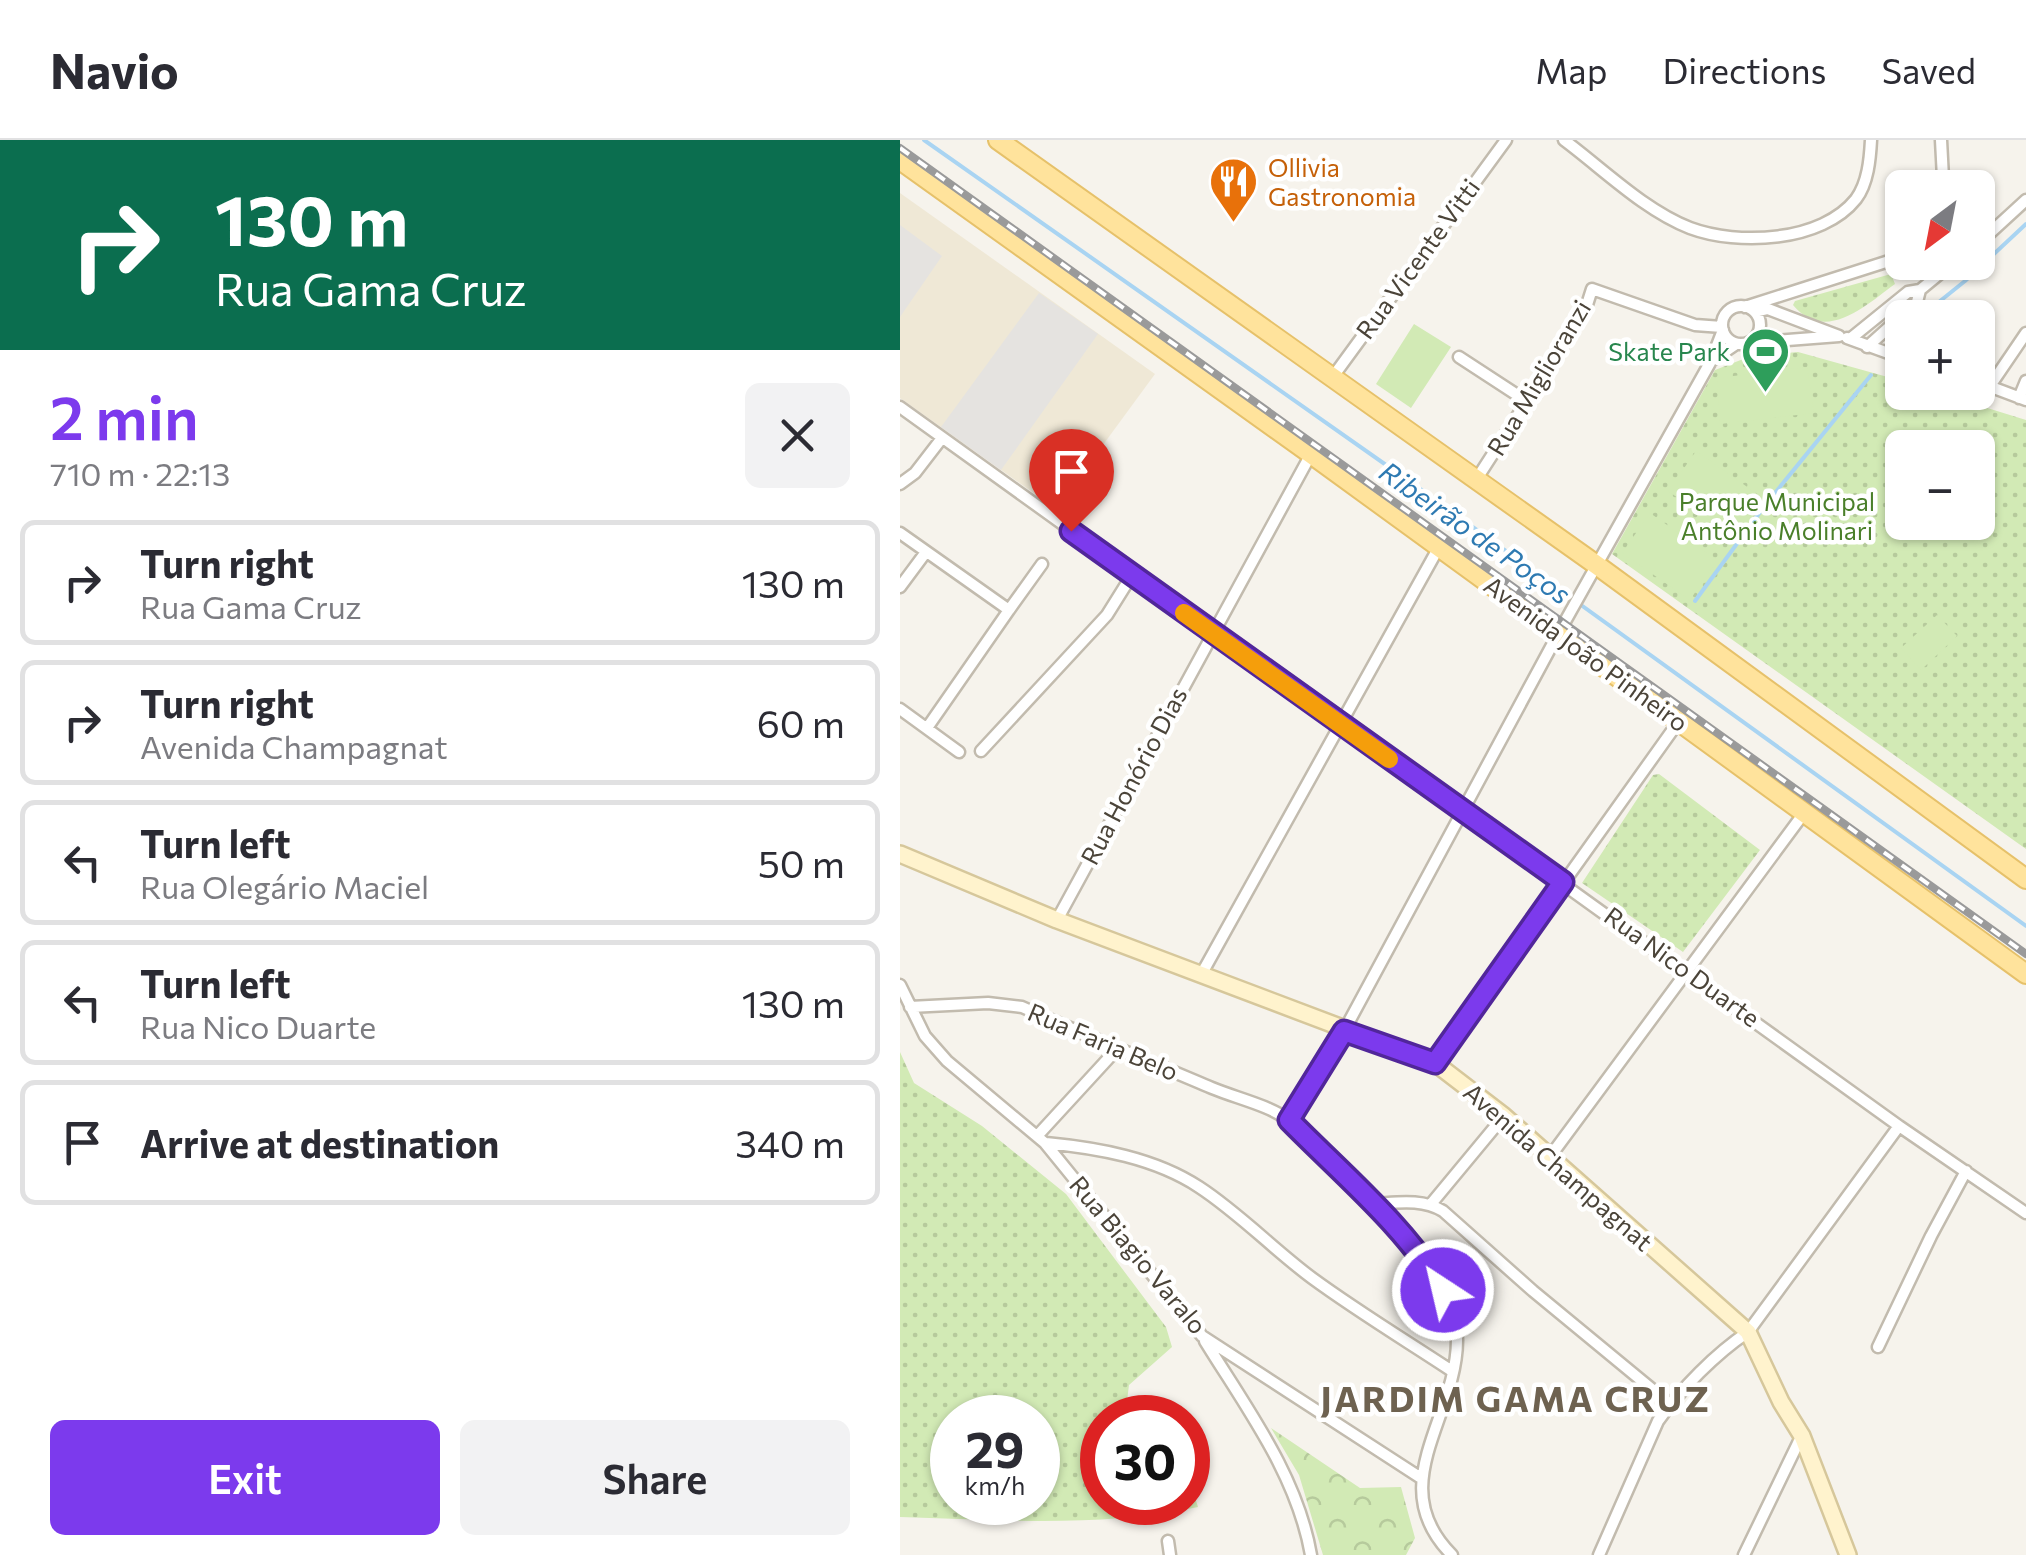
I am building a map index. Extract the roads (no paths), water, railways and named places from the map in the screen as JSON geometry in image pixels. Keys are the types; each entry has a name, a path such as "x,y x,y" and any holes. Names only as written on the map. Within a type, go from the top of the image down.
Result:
{"main road":[{"path":"998,140 1598,566 2026,879"},
{"name":"Avenida João Pinheiro","path":"900,160 1312,454 2026,974"}],"street":[{"name":"Rua Vicente Vitti","path":"1332,379 1506,140"},
{"path":"1564,140 1654,208 1692,228 1751,238 1793,235 1823,224 1855,199 1868,174 1871,140"},
{"path":"1940,140 1942,170"},
{"path":"1995,228 2026,200"},
{"path":"1750,310 1885,262"},
{"path":"1711,361 1736,344 1845,338 1908,292 1920,290 1932,280"},
{"name":"Rua Miglioranzi","path":"1476,480 1585,312 1592,289 1694,325 1722,328"},
{"path":"1866,347 1917,302 1920,290"},
{"path":"1452,1555 1425,1517 1420,1478 1452,1371 1457,1342 1454,1319 1426,1262 1289,1120 1344,1031 1558,634 1711,361 1728,311 1768,309 1885,353"},
{"path":"1749,342 1760,329 1750,310"},
{"path":"1722,328 1736,344"},
{"path":"1995,379 2026,333"},
{"path":"1459,357 1528,402"},
{"path":"1995,388 2023,399 2025,384"},
{"name":"Rua Nico Duarte","path":"900,407 2026,1213"},
{"path":"900,484 915,473 942,438"},
{"name":"Rua Honório Dias","path":"1057,920 1312,454"},
{"path":"900,533 1009,610"},
{"path":"1201,974 1438,547"},
{"path":"900,586 926,552"},
{"path":"927,728 1042,564"},
{"path":"981,751 1106,615 1132,575"},
{"path":"900,710 959,752"},
{"path":"1435,1063 1679,722"},
{"path":"1550,1158 1804,813"},
{"name":"Avenida Champagnat","path":"902,861 1435,1063 1504,1116 1748,1332 1802,1436 1848,1555"},
{"name":"Rua Biagio Varalo","path":"900,985 924,1036 947,1061 1042,1139 1202,1336 1420,1478"},
{"name":"Rua Faria Belo","path":"910,1008 988,1003 1022,1007 1289,1120"},
{"path":"1118,1049 1042,1139 1126,1156 1168,1170 1198,1186 1314,1279 1452,1371"},
{"path":"1431,1204 1504,1116"},
{"path":"1598,1555 1658,1421 1670,1404 1748,1332 1900,1126"},
{"path":"1878,1347 1930,1236 1966,1171"},
{"path":"1372,1204 1431,1204 1670,1404"},
{"path":"1202,1336 1294,1488 1306,1523 1311,1555"},
{"path":"1744,1555 1802,1436"},
{"path":"1168,1542 1170,1555"}],"waterway":[{"name":"Ribeirão de Poços","path":"924,140 1416,486 2026,926"},
{"path":"1941,300 2026,224"},
{"path":"1695,601 1766,504 1871,375"}],"railway":[{"path":"900,148 2026,954"}],"place":[{"name":"Ollivia Gastronomia","path":"1233,224"},
{"name":"Skate Park","path":"1765,394"}],"district":[{"name":"JARDIM GAMA CRUZ","path":"1516,1400"}],"park label":[{"name":"Parque Municipal Antônio Molinari","path":"1777,516"}]}
